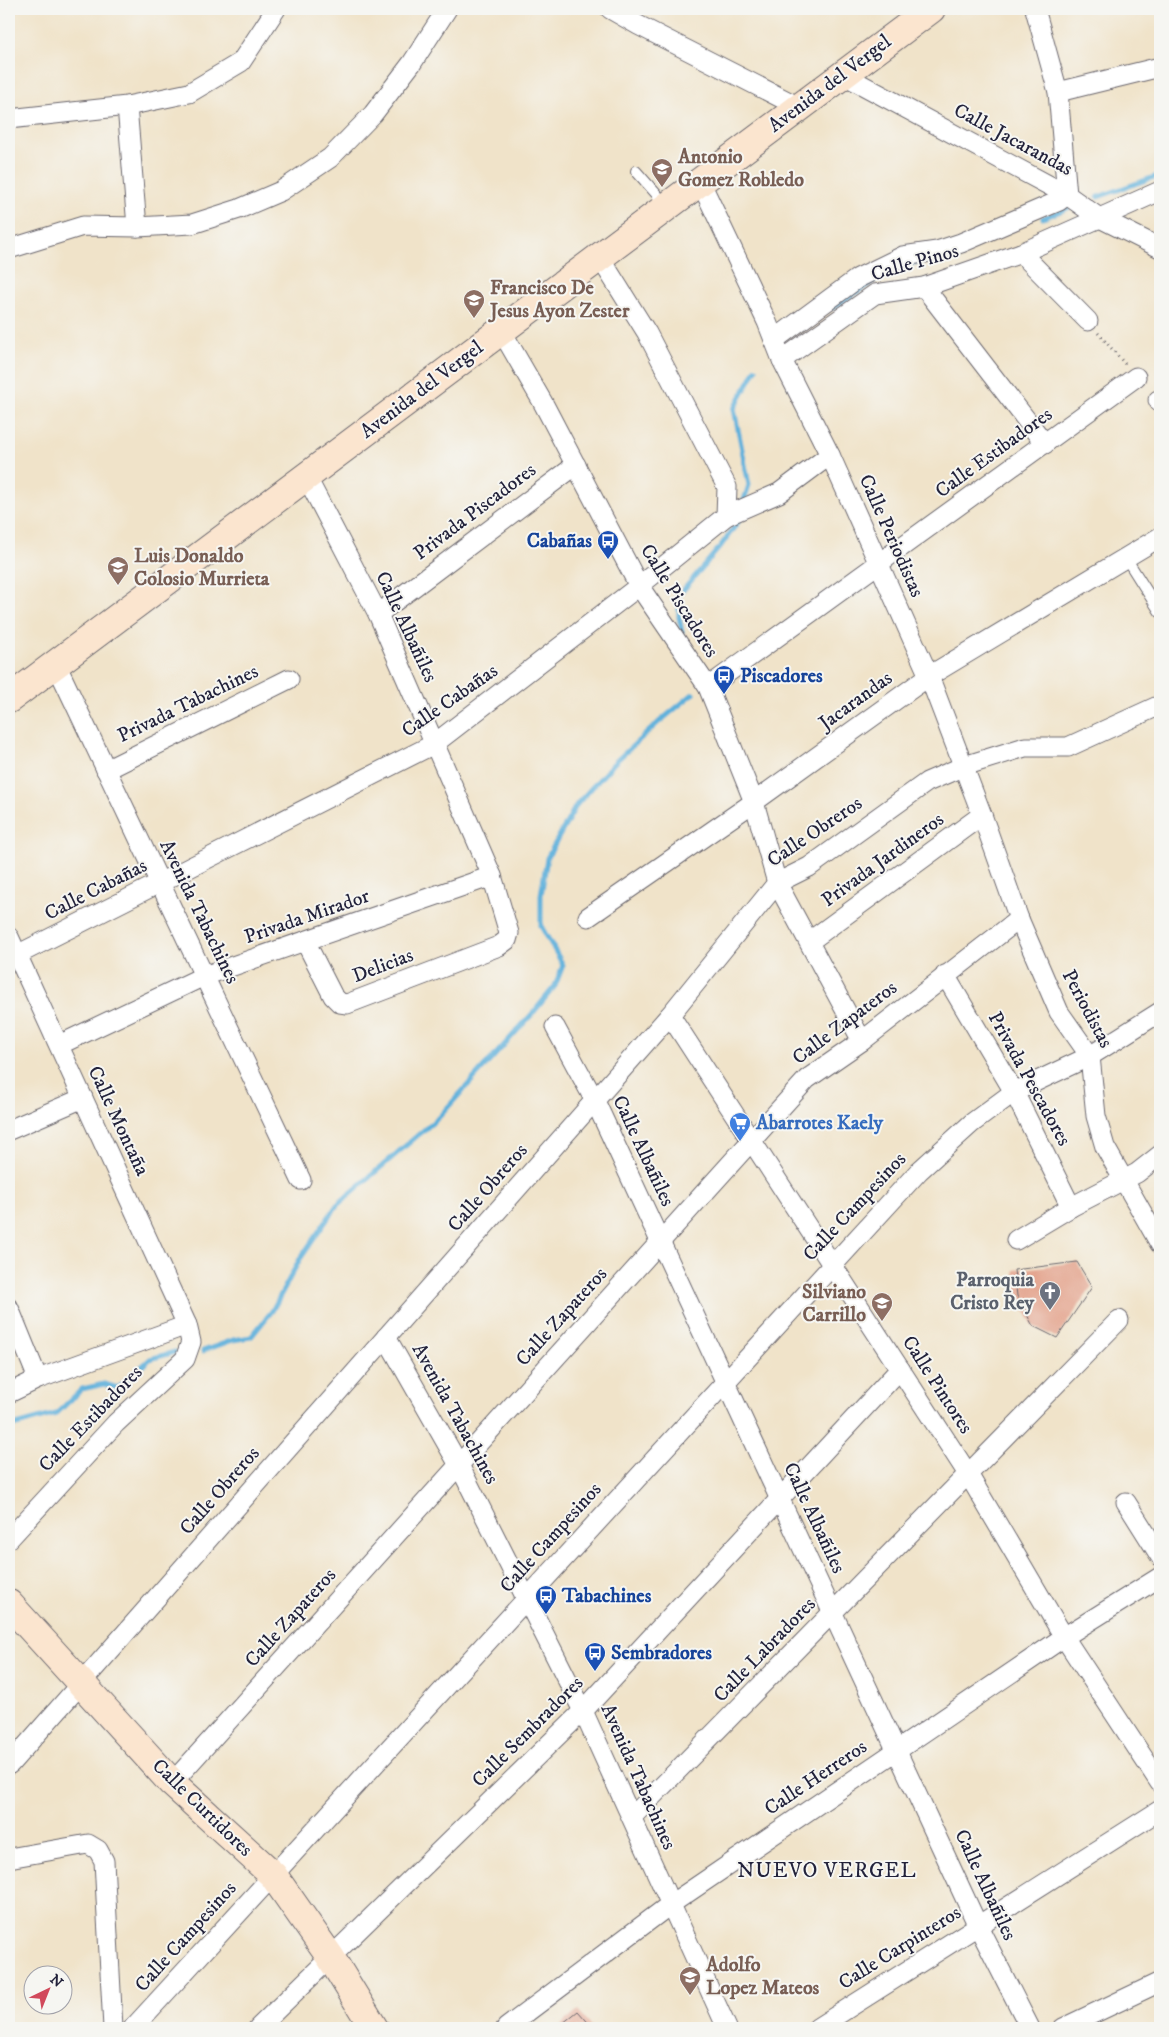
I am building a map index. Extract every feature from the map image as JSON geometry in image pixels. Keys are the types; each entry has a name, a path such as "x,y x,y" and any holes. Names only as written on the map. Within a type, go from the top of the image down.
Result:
{"street":[{"path":"9,119 127,106 189,93 241,62 276,9"},
{"path":"9,250 83,226 137,227 192,224 239,209 281,191 330,158 373,114 412,63 447,9"},
{"path":"610,9 799,107"},
{"name":"Avenida del Vergel","path":"9,699 930,9"},
{"path":"774,340 865,274 903,256 936,251 962,244 1059,201 1067,195 1058,92 1035,9"},
{"path":"1058,92 1160,67"},
{"name":"Calle Jacarandas","path":"842,74 1067,195 1098,217 1160,248"},
{"path":"127,106 137,227"},
{"name":"Calle Periodistas","path":"700,181 782,360 830,455 929,676 964,766 1019,919"},
{"name":"Calle Pinos","path":"782,360 875,294 924,287 1021,253 1098,217 1160,191"},
{"path":"1021,253 1088,321"},
{"path":"599,256 647,333 727,487 726,516"},
{"path":"924,287 1045,444"},
{"name":"Calle Piscadores","path":"501,330 576,465 639,586 708,687 754,802 778,882 862,1041"},
{"name":"Calle Estibadores","path":"708,687 879,565 1136,377"},
{"name":"Calle Cabañas","path":"13,957 434,744 639,586 726,516 779,493 830,455"},
{"name":"Privada Piscadores","path":"378,614 576,465"},
{"name":"Calle Albañiles","path":"306,476 378,614 492,876 509,933 507,940"},
{"name":"Jacarandas","path":"588,917 754,802 929,676 1160,537"},
{"name":"Avenida Tabachines","path":"56,664 301,1180"},
{"name":"Privada Tabachines","path":"106,770 289,679"},
{"name":"Calle Obreros","path":"10,1764 670,1015 778,882 809,867 927,782 964,766 1025,747 1068,747 1160,705"},
{"name":"Privada Jardineros","path":"810,941 982,815"},
{"name":"Privada Mirador","path":"59,1045 204,976 492,876"},
{"name":"Calle Zapateros","path":"172,1783 807,1079 862,1041 1019,919"},
{"name":"Periodistas","path":"1019,919 1059,1012 1090,1056 1096,1116 1105,1147 1160,1244"},
{"name":"Calle Montaña","path":"9,937 13,957 59,1045 187,1325"},
{"name":"Delicias","path":"305,941 334,996 340,1003 347,1004 499,946 507,940"},
{"name":"Privada Pescadores","path":"945,975 1014,1092 1072,1207"},
{"name":"Calle Campesinos","path":"133,2028 919,1171 972,1123 1014,1092 1090,1056 1160,1012"},
{"name":"Calle Pintores","path":"670,1015 968,1474 1064,1637 1160,1783"},
{"name":"Calle Albañiles","path":"555,1028 595,1101 978,1926 1030,2028"},
{"path":"9,1130 83,1098"},
{"path":"1016,1240 1137,1172 1160,1155"},
{"path":"9,1308 38,1379"},
{"name":"Calle Labradores","path":"632,1817 1119,1320"},
{"path":"9,1393 38,1379 187,1325"},
{"name":"Calle Estibadores","path":"9,1539 116,1423 185,1359 191,1342 187,1325"},
{"name":"Avenida Tabachines","path":"386,1337 459,1465 583,1710 727,2028"},
{"name":"Calle Sembradores","path":"258,2028 583,1710 900,1369"},
{"path":"1126,1502 1160,1556"},
{"name":"Calle Herreros","path":"506,2028 671,1904 1064,1637 1160,1577"},
{"name":"Calle Curtidores","path":"9,1604 172,1783 273,1875 331,1958 374,2028"},
{"name":"Calle Carpinteros","path":"817,2028 1160,1810"},
{"path":"9,1858 88,1844 98,1850 104,1861 113,2028"},
{"path":"1063,2028 1160,1982"}],"lane":[{"path":"636,171 667,206"},
{"path":"1126,558 1160,612"}],"path":[{"path":"1088,321 1136,377"}],"building":[{"name":"Parroquia Cristo Rey","path":"1077,1262 1092,1287 1057,1338 1033,1326 1017,1296 1014,1270"},
{"path":"578,2011 593,2028 557,2028"}],"waterway":[{"path":"1098,197 1160,175"},
{"path":"1043,218 1068,208"},
{"path":"894,270 917,262"},
{"path":"833,308 878,278"},
{"path":"743,503 749,485 734,409 756,369"},
{"path":"682,632 679,617 679,595 720,547 738,522"},
{"path":"203,1351 233,1340 251,1337 272,1311 300,1259 337,1205 439,1117 555,986 563,965 541,926 541,895 547,858 577,804 616,761 693,694"},
{"path":"9,1427 56,1414 82,1389 104,1384 118,1388 150,1359 175,1352"}],"place":[{"name":"Antonio Gomez Robledo","path":"662,188"},
{"name":"Francisco De Jesus Ayon Zester","path":"474,319"},
{"name":"Cabañas","path":"608,560"},
{"name":"Luis Donaldo Colosio Murrieta","path":"118,586"},
{"name":"Piscadores","path":"724,695"},
{"name":"Abarrotes Kaely","path":"740,1142"},
{"name":"Parroquia Cristo Rey","path":"1050,1311"},
{"name":"Silviano Carrillo","path":"882,1322"},
{"name":"Tabachines","path":"546,1615"},
{"name":"Sembradores","path":"595,1672"},
{"name":"Adolfo Lopez Mateos","path":"690,1996"}],"district":[{"name":"NUEVO VERGEL","path":"827,1871"}]}
